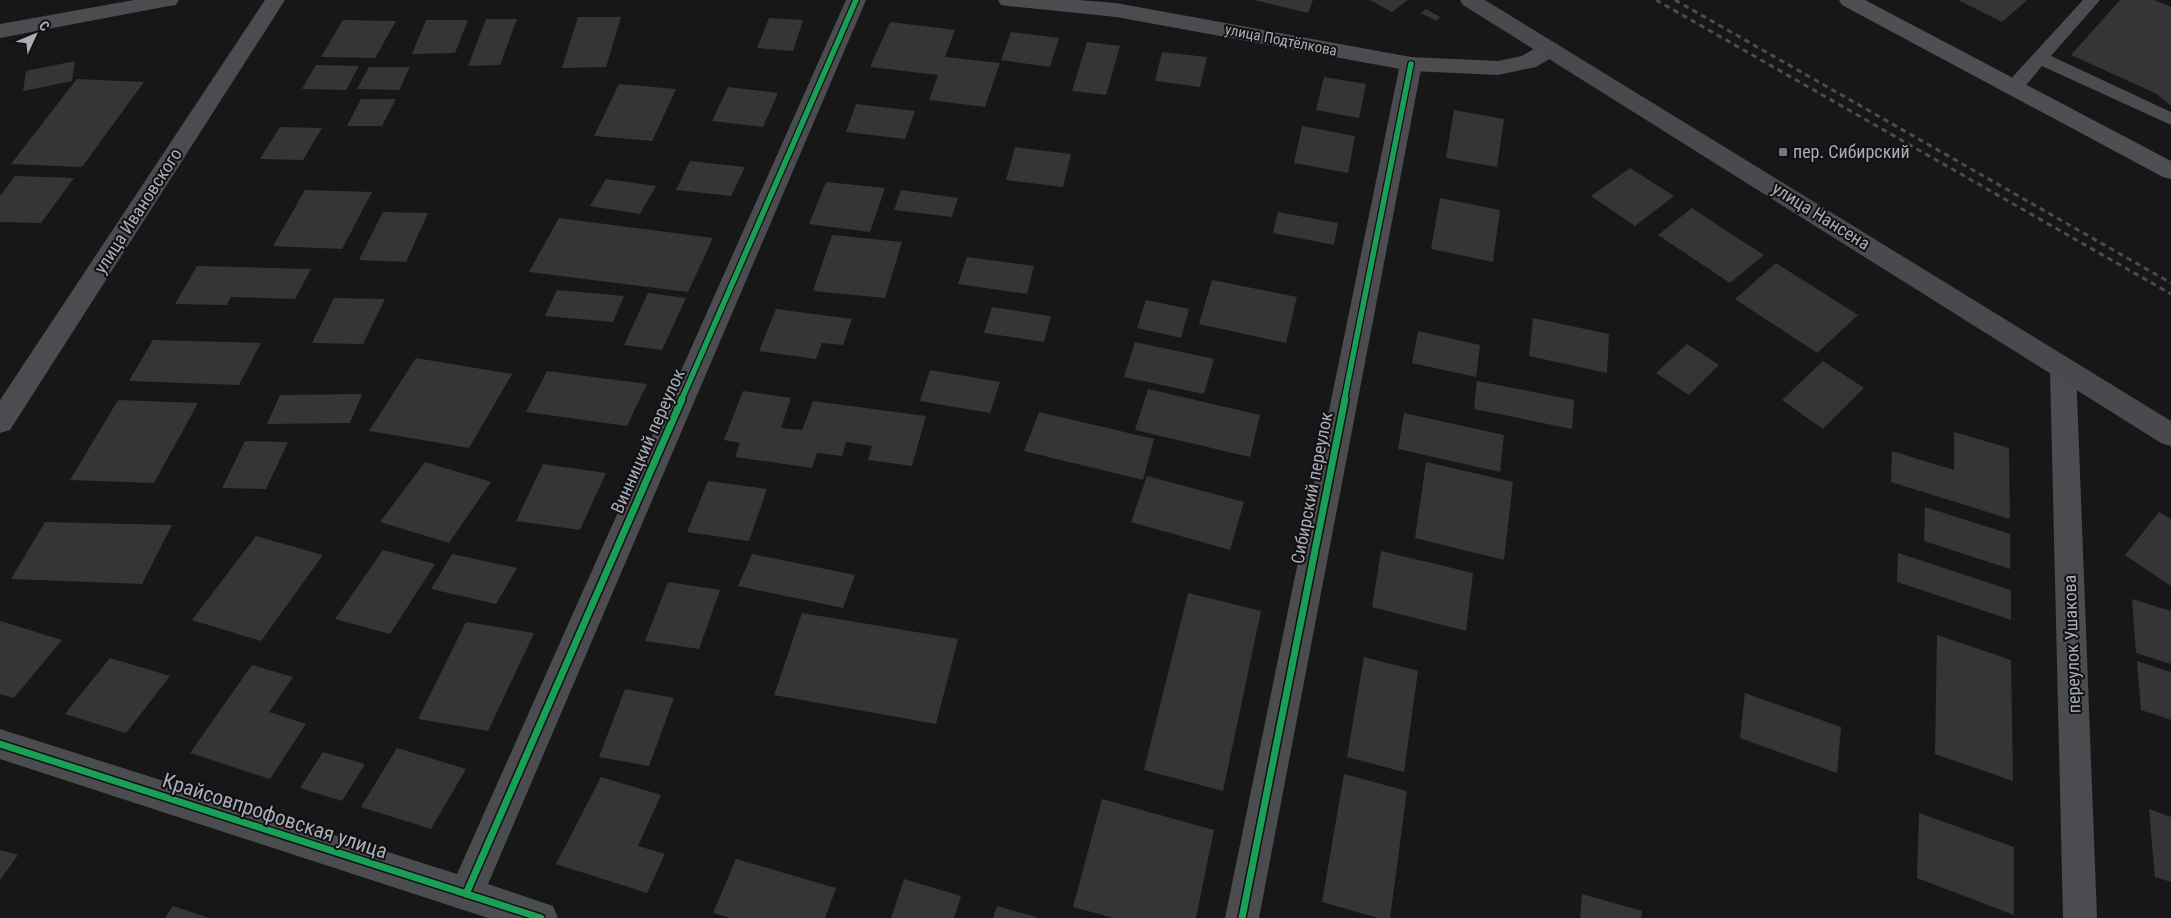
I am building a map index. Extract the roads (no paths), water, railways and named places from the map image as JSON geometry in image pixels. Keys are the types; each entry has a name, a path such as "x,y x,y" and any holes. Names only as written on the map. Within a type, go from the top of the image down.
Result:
{"main road":[{"name":"улица Нансена","path":"1470,0 2171,435"},
{"path":"1849,0 2171,171"}],"street":[{"path":"0,31 169,0"},
{"name":"улица Ивановского","path":"0,422 276,0"},
{"name":"Винницкий переулок","path":"466,894 856,0"},
{"name":"улица Подтёлкова","path":"1008,0 1116,10 1411,64 1498,68 1528,62 1550,49"},
{"name":"Сибирский переулок","path":"1242,918 1411,64"},
{"name":"переулок Ушакова","path":"2064,369 2080,918"},
{"name":"Крайсовпрофовская улица","path":"0,744 541,918"}],"lane":[{"path":"2013,87 2092,0"},
{"path":"2040,58 2171,119"}],"railway":[{"path":"1656,0 2171,294"},
{"path":"1675,0 2171,283"}],"place":[{"name":"пер. Сибирский","path":"1783,152"}]}
